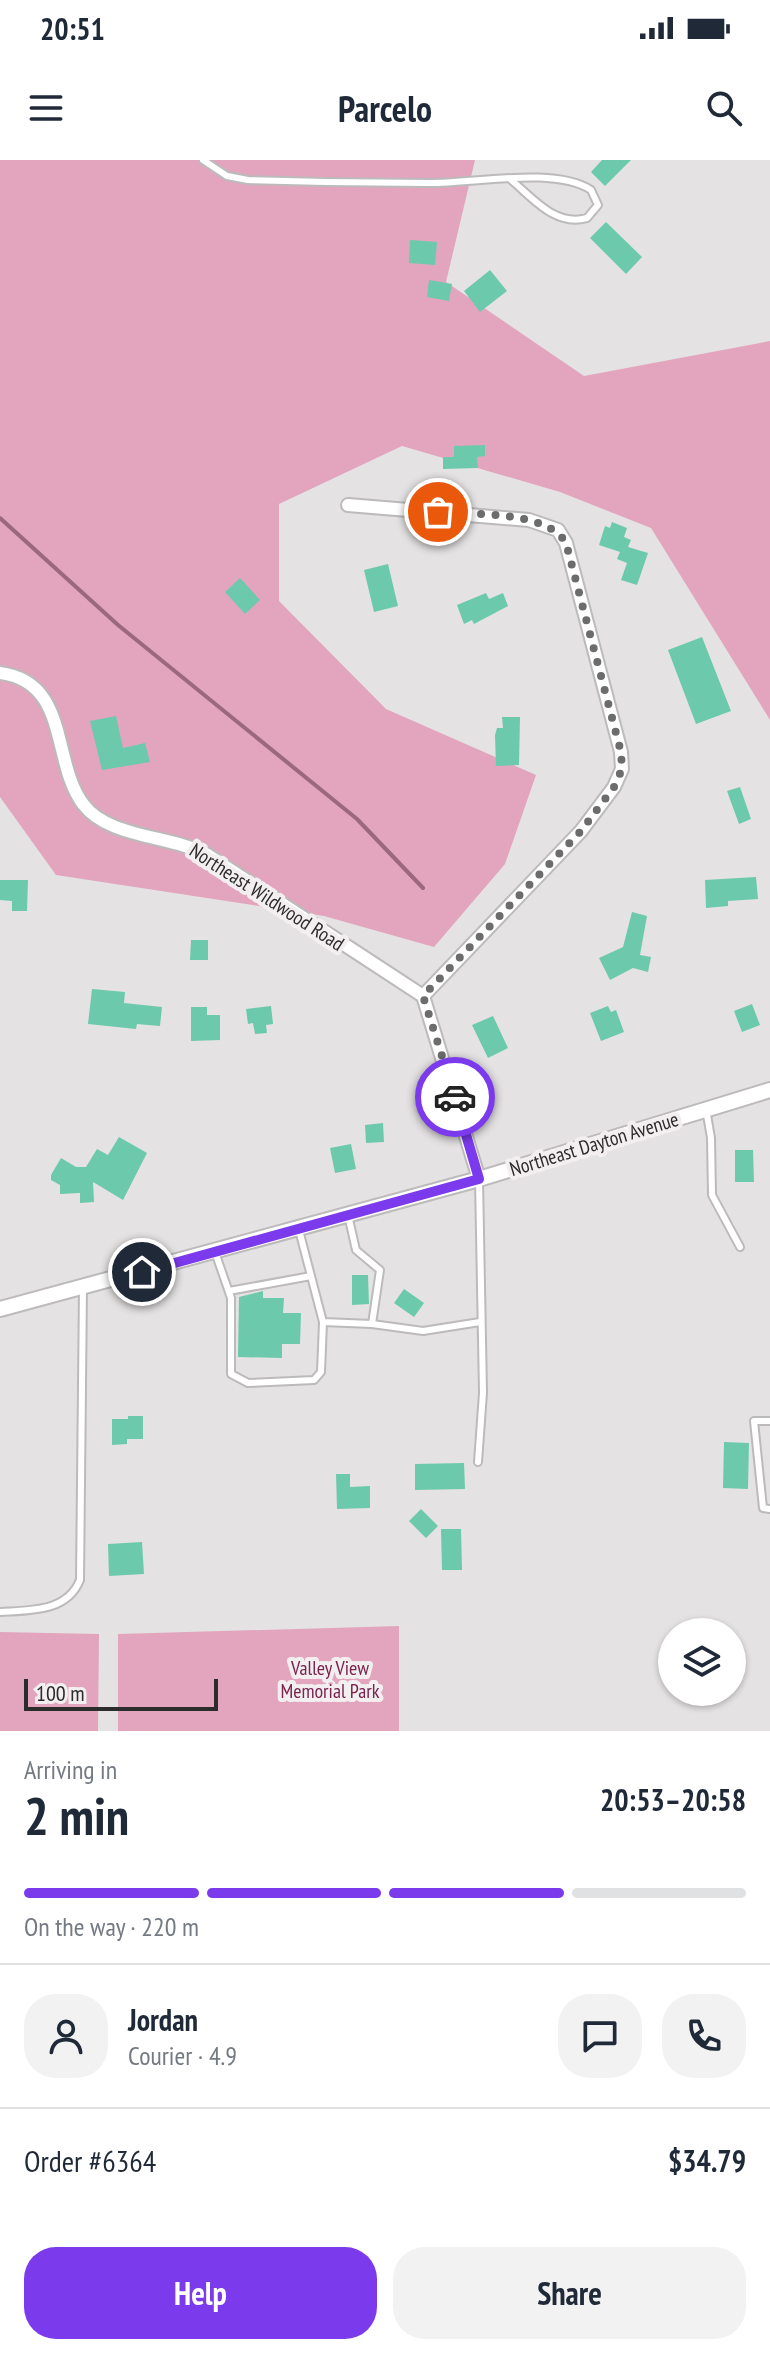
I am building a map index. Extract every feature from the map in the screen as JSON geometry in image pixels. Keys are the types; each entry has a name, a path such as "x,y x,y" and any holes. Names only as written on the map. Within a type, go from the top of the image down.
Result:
{"street":[{"path":"348,505 529,520 558,530 566,543 621,752 622,769 614,787 581,831 423,996 479,1179"},
{"name":"Northeast Wildwood Road","path":"0,673 28,682 46,699 55,719 74,789 96,817 119,829 168,838 206,854 423,996"},
{"name":"Northeast Dayton Avenue","path":"0,1309 479,1179 770,1090"}],"lane":[{"path":"203,160 227,176 248,180 431,184 510,179 566,178 591,190 598,205 587,218 566,220 555,216 510,179"},
{"path":"706,1109 711,1138 712,1195 740,1247"},
{"path":"478,1462 483,1393 479,1179"},
{"path":"348,1215 356,1250 380,1270 372,1324"},
{"path":"215,1252 229,1291 231,1374 248,1383 314,1380 321,1372 323,1322 298,1229"},
{"path":"229,1291 311,1276"},
{"path":"0,1612 60,1604 74,1595 80,1580 83,1287"},
{"path":"323,1322 372,1324 423,1331 480,1322"},
{"path":"770,1421 754,1421 763,1508 770,1509"}],"green space":[{"path":"0,160 475,160 446,282 584,376 770,341 770,720 651,528 560,492 402,446 279,504 279,601 386,709 536,775 505,864 434,947 324,916 56,875 0,797"},
{"name":"Valley View Memorial Park","path":"399,1626 399,1731 118,1731 118,1634"},
{"path":"0,1632 99,1634 98,1731 0,1731"}],"building":[{"path":"602,160 631,160 605,186 591,172"},
{"path":"606,222 642,257 626,274 590,238"},
{"path":"410,240 437,242 435,265 409,263"},
{"path":"490,270 507,291 480,312 464,291"},
{"path":"429,280 452,284 449,301 427,297"},
{"path":"485,445 485,456 477,457 478,468 443,469 443,457 454,457 454,446"},
{"path":"612,522 627,528 624,537 631,540 628,547 648,553 637,585 621,580 627,563 617,559 620,552 599,545 605,526 610,528"},
{"path":"388,564 398,606 374,612 364,570"},
{"path":"240,578 260,600 245,614 225,592"},
{"path":"486,593 489,599 503,593 508,606 474,624 472,620 464,624 457,605"},
{"path":"702,637 731,711 696,724 668,650"},
{"path":"116,716 123,748 145,743 150,762 102,770 90,721"},
{"path":"502,717 520,717 519,765 496,766 495,735 497,728 503,728"},
{"path":"740,787 751,819 739,824 727,791"},
{"path":"756,877 758,899 728,901 728,906 706,908 705,880"},
{"path":"0,880 28,880 27,911 12,911 12,901 0,900"},
{"path":"632,912 647,916 640,955 651,957 648,972 633,968 610,980 599,958 623,947"},
{"path":"191,940 208,940 208,960 190,960"},
{"path":"92,989 125,992 124,1003 162,1007 160,1026 137,1024 136,1029 88,1024"},
{"path":"752,1004 760,1025 742,1032 734,1011"},
{"path":"271,1006 273,1024 266,1025 267,1033 255,1034 253,1023 248,1024 246,1009"},
{"path":"608,1006 611,1012 616,1010 624,1032 601,1041 590,1013"},
{"path":"191,1007 207,1007 207,1015 220,1015 220,1040 191,1041"},
{"path":"493,1016 508,1048 488,1058 472,1025"},
{"path":"383,1123 384,1142 366,1143 365,1125"},
{"path":"119,1137 147,1153 123,1200 93,1182 94,1202 80,1203 80,1193 60,1194 60,1185 51,1180 51,1175 61,1158 76,1167 86,1167 97,1149 108,1155"},
{"path":"351,1144 356,1169 335,1173 330,1148"},
{"path":"735,1150 753,1150 754,1182 735,1182"},
{"path":"352,1275 368,1275 369,1304 352,1305"},
{"path":"404,1289 424,1303 414,1317 394,1303"},
{"path":"263,1291 263,1298 284,1298 283,1313 301,1313 300,1344 282,1344 282,1358 238,1357 239,1297"},
{"path":"128,1416 143,1416 143,1439 127,1439 127,1444 112,1445 112,1419 128,1419"},
{"path":"724,1442 749,1443 748,1489 723,1488"},
{"path":"464,1463 465,1489 415,1490 415,1464"},
{"path":"336,1474 350,1474 350,1487 370,1486 370,1508 337,1509"},
{"path":"421,1509 438,1526 426,1538 409,1521"},
{"path":"441,1529 461,1529 462,1570 442,1570"},
{"path":"142,1542 144,1574 109,1576 108,1544"}],"waterway":[{"path":"0,518 118,625 357,819 423,888"}],"way so far":[{"path":"438,512 529,520 558,530 566,543 621,752 622,769 614,787 553,863 423,996 455,1097"}],"route":[{"path":"142,1272 479,1179 455,1097"}]}
